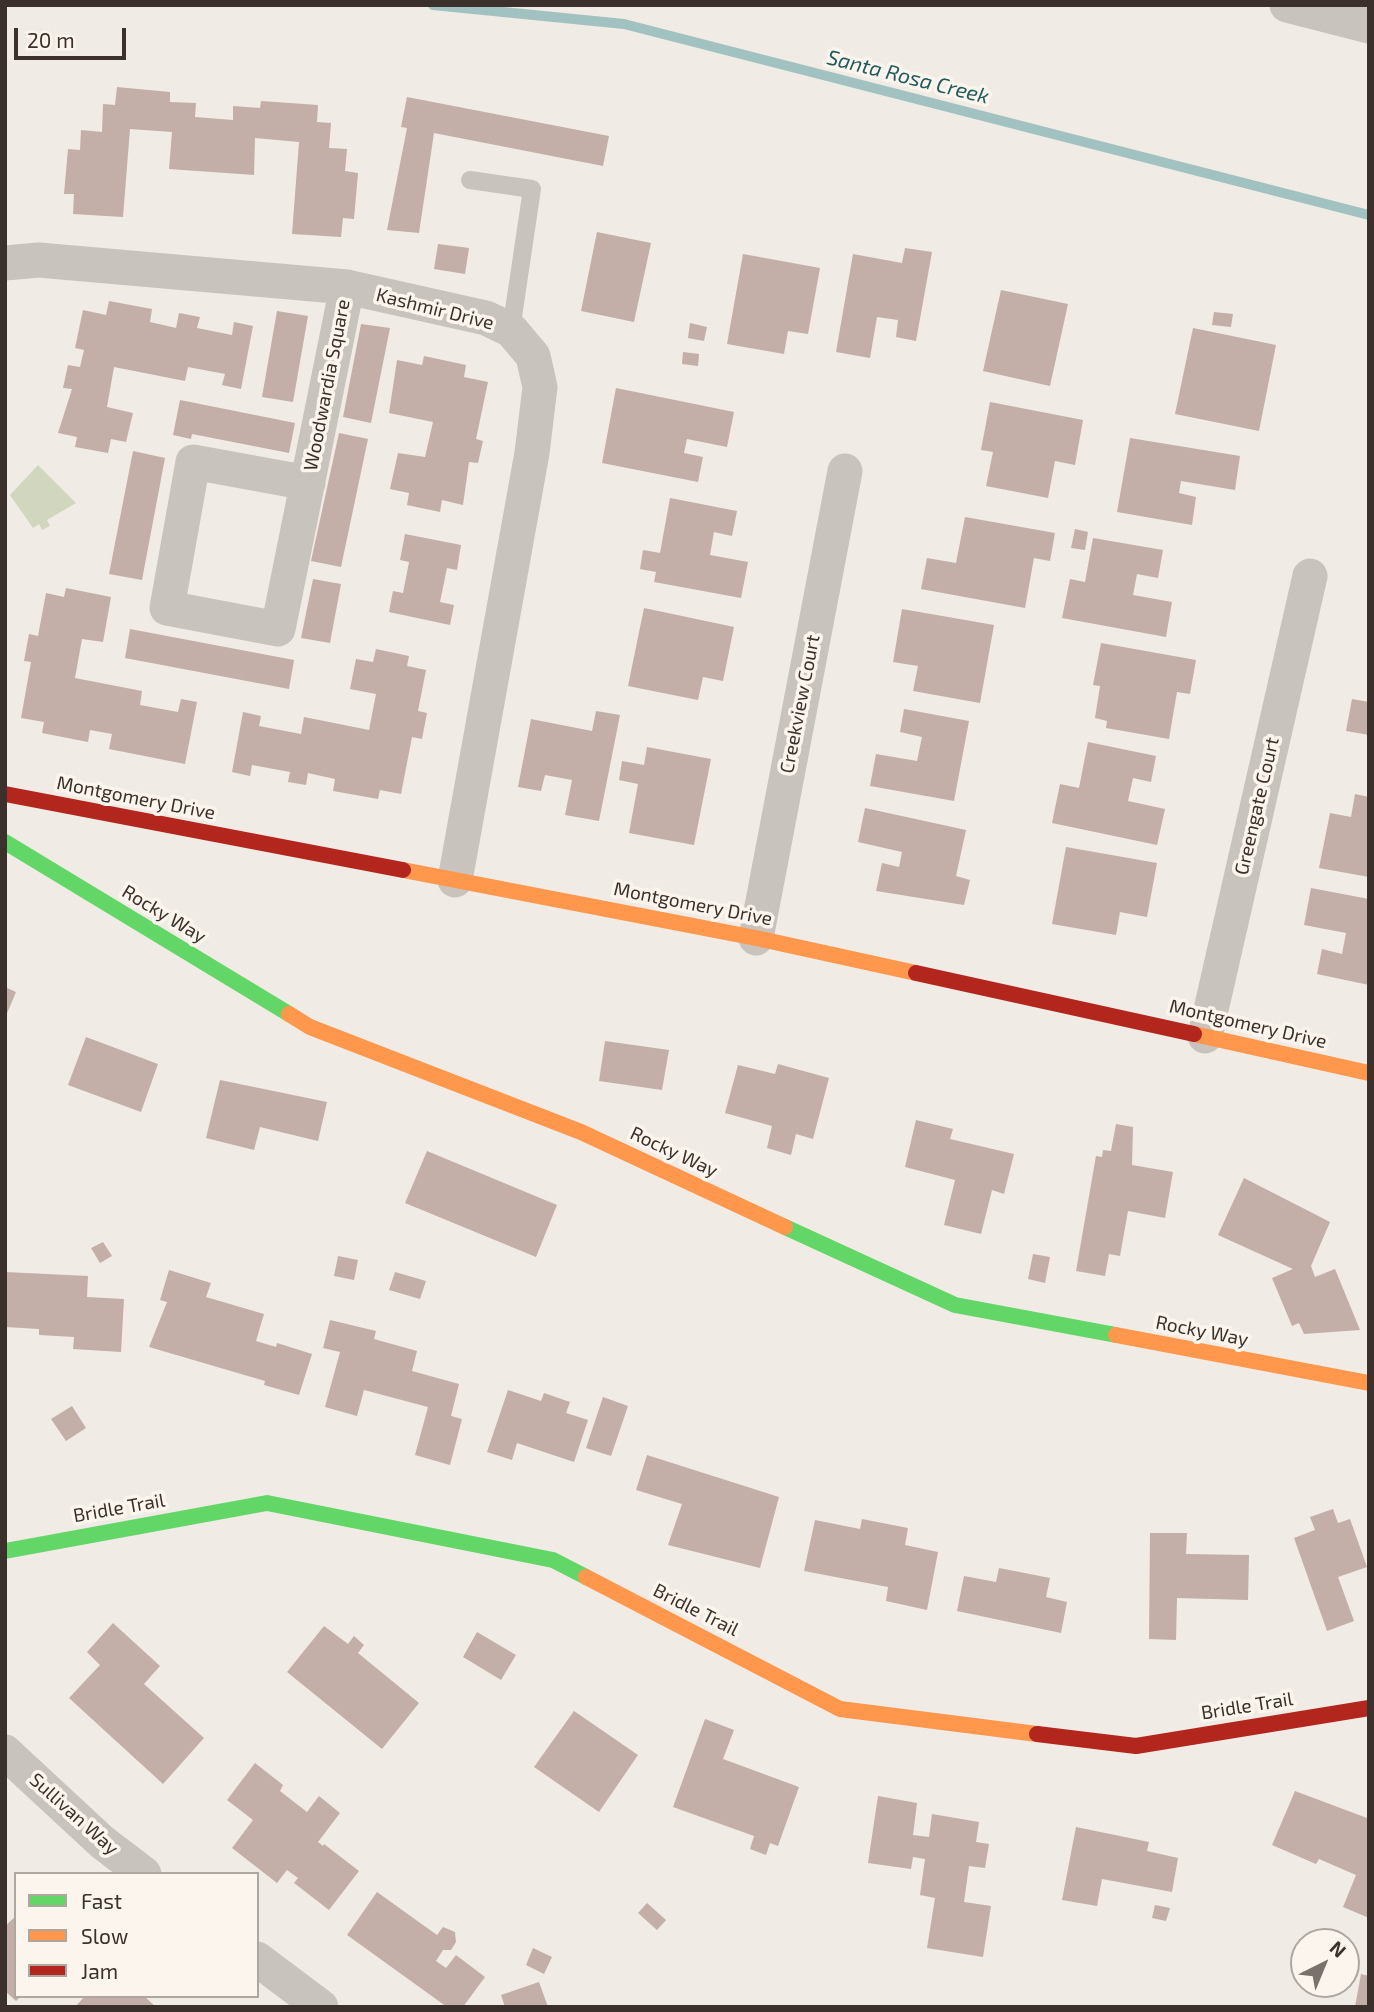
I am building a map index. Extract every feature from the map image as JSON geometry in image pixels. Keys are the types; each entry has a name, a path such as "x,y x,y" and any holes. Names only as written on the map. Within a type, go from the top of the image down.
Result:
{"street":[{"path":"1287,5 1331,11 1369,26"},
{"name":"Kashmir Drive","path":"5,263 39,260 347,287 486,318 511,330 533,356 540,387 532,453 455,880"},
{"name":"Woodwardia Square","path":"308,483 193,462 167,608 278,629 308,483 347,287"},
{"name":"Creekview Court","path":"756,938 845,471"},
{"name":"Greengate Court","path":"1205,1036 1310,576"},
{"name":"Montgomery Drive","path":"5,794 756,938 1369,1073"},
{"name":"Rocky Way","path":"5,842 310,1027 581,1132 955,1306 1369,1383"},
{"name":"Bridle Trail","path":"5,1551 267,1503 553,1560 840,1709 1136,1746 1369,1707"},
{"name":"Sullivan Way","path":"5,1752 102,1842 141,1872"},
{"path":"259,1960 321,2007"}],"lane":[{"path":"470,180 532,189 511,330"}],"green space":[{"path":"38,465 76,503 47,520 50,526 42,530 39,524 33,528 10,495"}],"building":[{"path":"117,87 170,92 170,102 196,103 195,117 233,120 233,106 260,108 261,101 318,105 317,122 331,123 329,148 347,149 345,171 358,173 354,219 343,218 341,237 292,234 299,142 255,138 254,175 169,169 172,132 130,129 123,217 73,214 74,194 64,194 68,149 80,150 81,130 102,132 103,104 115,105"},
{"path":"407,97 609,136 603,166 434,133 419,233 387,230 407,128 401,127"},
{"path":"597,232 651,243 634,322 581,311"},
{"path":"438,244 469,248 465,274 434,269"},
{"path":"905,248 932,252 916,341 896,337 898,320 877,317 870,358 836,352 853,254 902,263"},
{"path":"743,254 820,268 808,334 788,331 784,354 727,344"},
{"path":"1001,290 1068,304 1050,386 983,371"},
{"path":"109,301 152,309 150,322 176,328 179,313 200,317 197,328 232,335 234,322 253,326 241,389 222,385 225,374 188,367 185,381 114,367 107,407 133,413 126,442 111,439 108,453 75,447 77,437 58,433 72,389 63,388 68,365 80,367 84,350 75,348 83,310 106,315"},
{"path":"277,311 308,316 293,402 262,397"},
{"path":"1214,312 1233,314 1231,327 1212,325"},
{"path":"690,323 707,327 704,341 688,338"},
{"path":"361,324 390,328 371,423 343,417"},
{"path":"1193,328 1276,345 1259,431 1175,414"},
{"path":"683,352 699,354 698,366 682,364"},
{"path":"424,356 466,365 464,377 488,382 476,439 483,441 478,463 469,462 463,505 442,500 440,512 407,505 409,493 390,489 398,453 425,457 433,422 389,413 397,360 422,365"},
{"path":"616,388 734,412 727,447 687,439 684,453 703,457 698,482 602,463"},
{"path":"180,400 295,423 289,453 192,434 191,439 173,435"},
{"path":"990,402 1083,420 1075,465 1055,461 1048,498 986,486 993,452 981,450"},
{"path":"339,433 368,439 341,567 311,561"},
{"path":"1130,438 1240,456 1235,490 1181,481 1179,493 1196,497 1192,525 1117,512"},
{"path":"133,451 165,458 142,580 109,574"},
{"path":"670,498 737,511 732,536 714,532 710,555 748,562 741,598 654,582 656,572 640,569 643,550 660,553"},
{"path":"965,517 1055,533 1050,561 1034,558 1025,608 921,589 927,558 956,563"},
{"path":"1075,529 1088,532 1085,550 1071,548"},
{"path":"405,534 461,545 457,570 447,568 440,602 454,605 450,625 389,612 393,591 403,593 409,562 400,560"},
{"path":"1093,538 1163,550 1158,578 1137,574 1133,595 1172,602 1166,637 1062,618 1070,579 1085,582"},
{"path":"313,579 341,584 330,643 301,638"},
{"path":"66,588 111,597 103,642 82,639 75,678 142,691 140,705 178,712 181,699 197,702 185,764 109,749 112,734 90,730 88,742 42,733 44,722 21,718 31,662 24,661 29,634 38,636 46,593 64,597"},
{"path":"644,608 734,627 723,681 703,677 698,700 628,686"},
{"path":"902,609 994,625 980,703 913,691 918,666 893,662"},
{"path":"130,629 294,660 289,689 125,658"},
{"path":"1101,643 1196,660 1190,694 1177,692 1169,739 1106,728 1107,721 1095,718 1100,686 1093,685"},
{"path":"376,649 409,656 407,666 426,670 418,711 427,713 422,739 412,737 401,794 380,790 378,799 333,791 335,779 308,773 306,785 288,782 290,772 252,765 250,776 232,772 243,712 261,716 259,726 301,734 304,717 369,730 376,694 350,689 356,659 373,662"},
{"path":"1352,699 1369,702 1369,735 1346,731"},
{"path":"904,709 969,721 954,801 870,786 876,754 917,761 922,737 900,732"},
{"path":"596,711 620,715 599,821 565,815 572,780 545,775 541,791 518,787 531,719 592,731"},
{"path":"1088,742 1156,756 1151,782 1133,778 1128,801 1165,809 1157,845 1052,823 1060,784 1079,788"},
{"path":"647,747 711,759 694,845 629,833 638,784 619,780 622,761 644,765"},
{"path":"1355,794 1369,797 1369,877 1319,868 1330,813 1351,817"},
{"path":"865,808 966,830 956,876 970,880 964,905 876,891 882,863 899,867 902,852 858,842"},
{"path":"1066,847 1157,863 1147,917 1120,912 1116,935 1052,924"},
{"path":"1311,888 1369,899 1369,985 1317,974 1322,949 1342,954 1346,933 1304,925"},
{"path":"5,987 16,992 5,1018"},
{"path":"86,1037 158,1064 141,1112 68,1085"},
{"path":"605,1041 669,1050 662,1090 599,1081"},
{"path":"778,1064 829,1078 813,1139 796,1134 791,1155 767,1148 772,1126 725,1113 738,1065 775,1074"},
{"path":"220,1080 327,1102 318,1141 260,1127 254,1150 206,1138"},
{"path":"916,1120 953,1129 950,1139 1014,1154 1004,1194 992,1190 981,1234 944,1225 955,1180 905,1167"},
{"path":"1116,1124 1133,1127 1132,1165 1173,1172 1165,1218 1128,1211 1120,1256 1109,1254 1105,1276 1076,1271 1096,1156 1102,1157 1103,1150 1111,1151"},
{"path":"427,1151 557,1205 536,1257 405,1203"},
{"path":"1244,1178 1330,1222 1311,1266 1315,1277 1335,1269 1360,1330 1304,1334 1299,1323 1292,1326 1272,1278 1293,1269 1218,1235"},
{"path":"103,1242 112,1256 100,1263 91,1248"},
{"path":"1033,1254 1050,1257 1045,1283 1028,1279"},
{"path":"338,1256 358,1260 354,1280 334,1276"},
{"path":"169,1270 211,1283 206,1297 264,1314 256,1341 276,1347 277,1343 312,1354 299,1395 264,1385 265,1381 149,1347 167,1302 160,1300"},
{"path":"5,1272 88,1276 87,1297 124,1299 121,1352 73,1349 74,1337 39,1335 39,1329 5,1327"},
{"path":"395,1272 426,1281 420,1299 389,1290"},
{"path":"330,1320 376,1331 374,1339 417,1351 412,1371 459,1384 451,1416 462,1419 450,1465 415,1455 428,1407 364,1390 357,1416 325,1407 340,1352 323,1348"},
{"path":"508,1390 541,1401 544,1393 570,1402 566,1413 588,1420 574,1462 517,1443 512,1460 487,1452"},
{"path":"603,1397 628,1406 611,1456 586,1448"},
{"path":"72,1406 86,1428 66,1441 51,1419"},
{"path":"647,1455 779,1497 760,1568 668,1545 682,1504 636,1490"},
{"path":"1333,1509 1338,1523 1350,1519 1367,1567 1338,1577 1354,1621 1327,1631 1294,1538 1315,1530 1310,1517"},
{"path":"862,1519 908,1528 905,1545 938,1552 927,1610 886,1601 888,1587 804,1571 815,1520 860,1529"},
{"path":"1150,1533 1187,1533 1186,1554 1249,1555 1248,1600 1177,1598 1176,1640 1149,1639"},
{"path":"999,1568 1050,1578 1046,1597 1067,1602 1061,1633 957,1611 964,1576 996,1582"},
{"path":"113,1623 160,1666 144,1684 204,1738 163,1784 69,1698 100,1665 87,1652"},
{"path":"324,1626 348,1644 354,1636 364,1645 358,1653 419,1703 382,1749 287,1672"},
{"path":"477,1632 516,1655 501,1680 463,1657"},
{"path":"574,1711 638,1755 599,1812 534,1767"},
{"path":"705,1719 734,1730 723,1759 799,1787 778,1846 770,1843 766,1855 750,1849 754,1836 673,1807"},
{"path":"255,1763 283,1785 280,1791 307,1812 319,1796 340,1813 318,1842 359,1871 329,1910 294,1883 298,1878 287,1870 277,1883 232,1848 253,1820 227,1800"},
{"path":"1295,1791 1367,1818 1369,1918 1343,1907 1356,1875 1319,1859 1316,1864 1272,1845"},
{"path":"878,1796 917,1803 913,1835 929,1837 932,1814 979,1822 976,1842 989,1844 985,1868 969,1866 964,1902 991,1906 983,1957 927,1948 935,1898 920,1895 925,1859 913,1857 911,1869 868,1863"},
{"path":"1076,1827 1149,1842 1147,1851 1178,1858 1172,1892 1102,1879 1097,1906 1062,1900"},
{"path":"377,1892 437,1935 443,1927 455,1932 456,1942 451,1950 443,1950 436,1961 446,1968 456,1955 485,1977 463,2007 447,2007 347,1935"},
{"path":"647,1903 666,1920 657,1930 638,1913"},
{"path":"1155,1905 1170,1908 1166,1921 1152,1918"},
{"path":"14,1918 14,1998 19,1998 16,2001 5,1991 5,1926"},
{"path":"533,1948 552,1957 544,1974 526,1965"},
{"path":"1361,1974 1369,1976 1369,2007 1355,2007 1357,1998 1360,1998"},
{"path":"539,1982 548,2007 505,2007 501,1995"},
{"path":"83,1998 146,1998 156,2007 75,2007"}],"waterway":[{"name":"Santa Rosa Creek","path":"433,5 624,24 1369,215"}],"traffic: fast":[{"path":"5,842 289,1014"},
{"path":"785,1227 955,1305 1116,1335"},
{"path":"5,1551 267,1503 553,1560 586,1577"}],"traffic: slow":[{"path":"403,870 756,938 916,973"},
{"path":"289,1014 310,1027 581,1132 785,1227"},
{"path":"1194,1034 1369,1073"},
{"path":"1116,1335 1369,1383"},
{"path":"586,1577 840,1709 1037,1734"}],"traffic: jam":[{"path":"5,794 403,870"},
{"path":"916,973 1194,1034"},
{"path":"1037,1734 1136,1746 1369,1708"}]}
